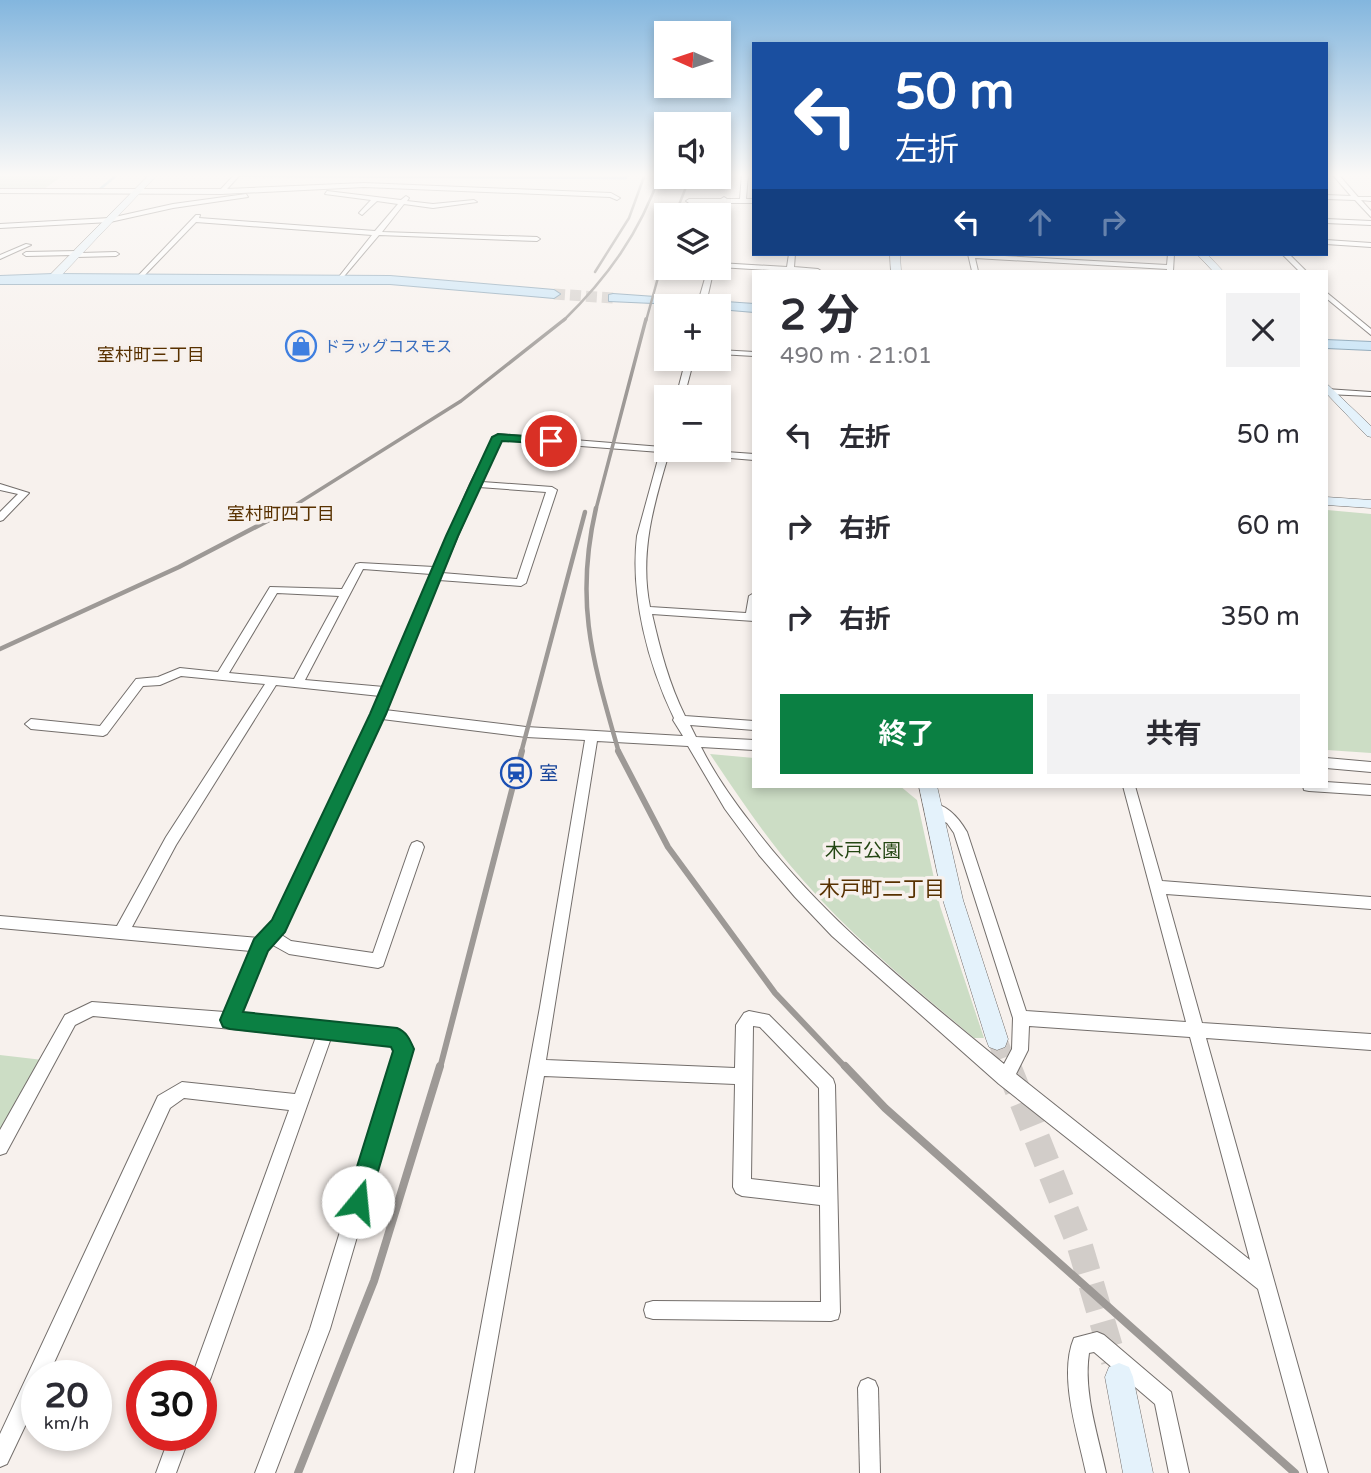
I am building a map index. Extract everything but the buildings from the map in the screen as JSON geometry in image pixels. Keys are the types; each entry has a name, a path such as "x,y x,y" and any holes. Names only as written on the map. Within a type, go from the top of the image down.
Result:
{"main road":[{"path":"0,280 390,280 554,294"},
{"path":"613,298 752,308"},
{"path":"1328,344 1371,346"}],"street":[{"path":"53,278 88,243"},
{"path":"138,279 172,243"},
{"path":"340,279 369,243"},
{"path":"1337,243 1371,245"},
{"path":"0,257 28,245"},
{"path":"26,254 116,254"},
{"path":"1018,256 1170,269"},
{"path":"1204,256 1217,270"},
{"path":"1287,256 1302,270"},
{"path":"731,266 790,270"},
{"path":"1330,301 1371,333"},
{"path":"731,353 752,354"},
{"path":"1329,390 1371,394"},
{"path":"1329,390 1371,433"},
{"path":"230,1020 265,940 279,926 378,714 475,484 498,437 654,447"},
{"path":"731,455 752,457"},
{"path":"663,462 641,545 646,610 654,648 679,720 736,814 835,929 1005,1078 1265,1283"},
{"path":"298,683 360,566 521,583 552,490 475,484"},
{"path":"0,487 24,493 0,518"},
{"path":"1328,501 1371,504"},
{"path":"221,676 274,589 345,593"},
{"path":"646,610 752,617"},
{"path":"31,724 103,731 140,682 160,681 180,672 388,692"},
{"path":"121,933 171,841 273,681"},
{"path":"378,714 526,732 752,745"},
{"path":"679,720 752,725"},
{"path":"464,1473 592,735"},
{"path":"1328,763 1371,766"},
{"path":"1328,787 1371,790"},
{"path":"928,788 953,900 997,1039"},
{"path":"1130,788 1318,1473"},
{"path":"931,808 952,819 960,832 1021,1018 1020,1049 1005,1078"},
{"path":"0,922 121,933 265,940 289,947 378,961 417,847"},
{"path":"1156,887 1371,903"},
{"path":"0,1147 70,1020 92,1009 230,1020 397,1038 404,1049 320,1329 265,1473"},
{"path":"653,1310 831,1312 829,1197 827,1085 764,1020 750,1018 744,1025 742,1187 829,1197"},
{"path":"1021,1018 1371,1042"},
{"path":"207,1360 326,1031"},
{"path":"536,1068 743,1076"},
{"path":"45,1360 164,1102 182,1090 301,1103"},
{"path":"1096,1473 1084,1412 1078,1356 1081,1345 1097,1342 1164,1399 1179,1473"},
{"path":"1119,1377 1138,1473"},
{"path":"868,1388 870,1473"},
{"path":"0,1457 21,1412"},
{"path":"166,1473 174,1451"}],"green space":[{"path":"1328,510 1371,514 1371,753 1328,750"},
{"name":"木戸公園","path":"710,754 752,758 752,788 902,788 917,800 940,906 984,1038 974,1038 863,942 789,864"},
{"path":"0,1055 43,1060 5,1129 0,1128"}],"tunnel":[{"path":"554,294 613,298"},
{"path":"997,1039 1008,1068"},
{"path":"1008,1066 1079,1243 1114,1361"}],"railway":[{"path":"595,272 613,243"},
{"path":"565,319 608,271 628,243"},
{"path":"646,321 657,280"},
{"path":"289,509 461,401 565,319"},
{"path":"596,509 646,319"},
{"path":"0,649 179,567 292,508"},
{"path":"596,508 590,542 587,603 594,660 619,753"},
{"path":"521,753 585,512"},
{"path":"440,1068 522,751"},
{"path":"619,753 668,847 775,993 846,1068"},
{"path":"298,1473 374,1281 440,1066"},
{"path":"845,1066 885,1108 1295,1473"}],"place":[{"name":"ドラッグコスモス","path":"301,346"},
{"name":"室","path":"516,773"}],"district":[{"name":"室村町三丁目","path":"151,355"},
{"name":"室村町四丁目","path":"281,514"},
{"name":"木戸町二丁目","path":"882,889"}],"route":[{"path":"358,1202 404,1049 397,1038 230,1020 261,945 279,926 378,714 452,536 498,437 551,441"}]}
